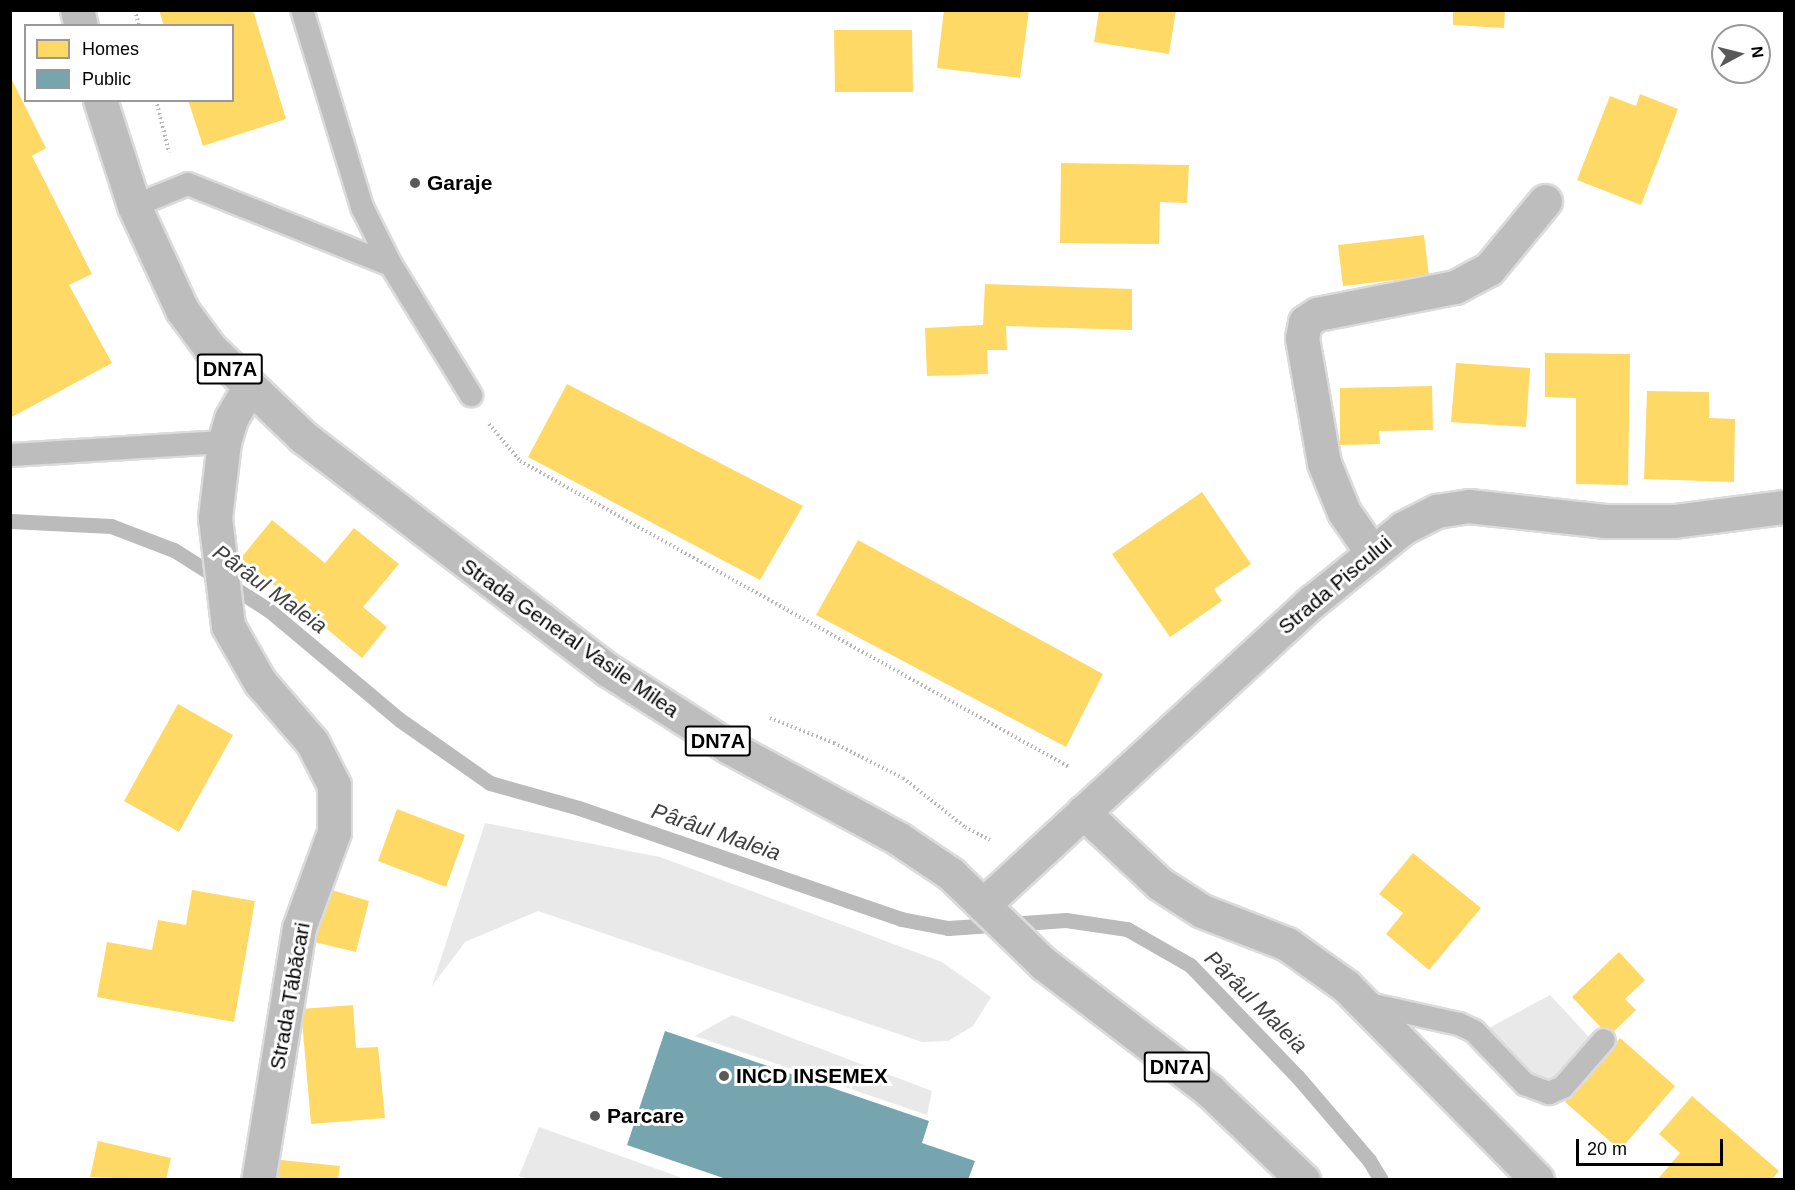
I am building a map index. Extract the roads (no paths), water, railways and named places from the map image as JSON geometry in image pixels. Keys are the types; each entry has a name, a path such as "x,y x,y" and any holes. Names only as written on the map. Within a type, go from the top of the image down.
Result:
{"street":[{"name":"Strada General Vasile Milea","path":"100,102 134,206 182,310 210,348 248,389 368,489 608,670 729,747 899,839 951,874 1044,964 1210,1091 1303,1179"},
{"path":"1371,551 1344,512 1324,463 1302,338 1305,322 1317,314 1455,287 1489,269 1545,201"},
{"name":"Strada Tăbăcari","path":"248,389 231,418 224,442 215,518 228,626 260,682 312,742 334,785 334,832 299,928 258,1179"},
{"name":"Strada Piscului","path":"982,905 1371,551 1403,528 1437,511 1469,506 1604,521 1674,521 1785,507"},
{"path":"1083,812 1160,884 1202,911 1287,944 1364,1003 1510,1157 1537,1179"}],"lane":[{"path":"302,10 362,207 391,266 471,395"},
{"path":"134,206 188,183 220,193 391,266"},
{"path":"10,455 224,442"},
{"path":"1364,1003 1459,1024 1474,1031 1525,1084 1549,1093 1563,1087 1604,1040"}],"waterway":[{"name":"Pârâul Maleia","path":"10,521 111,526 174,550 270,611 400,720 490,783 579,808 901,919 948,928 1066,920 1127,929 1190,965 1297,1076 1369,1160 1381,1180"}],"place":[{"name":"Garaje","path":"415,183"},
{"name":"INCD INSEMEX","path":"724,1076"},
{"name":"Parcare","path":"595,1116"}]}
